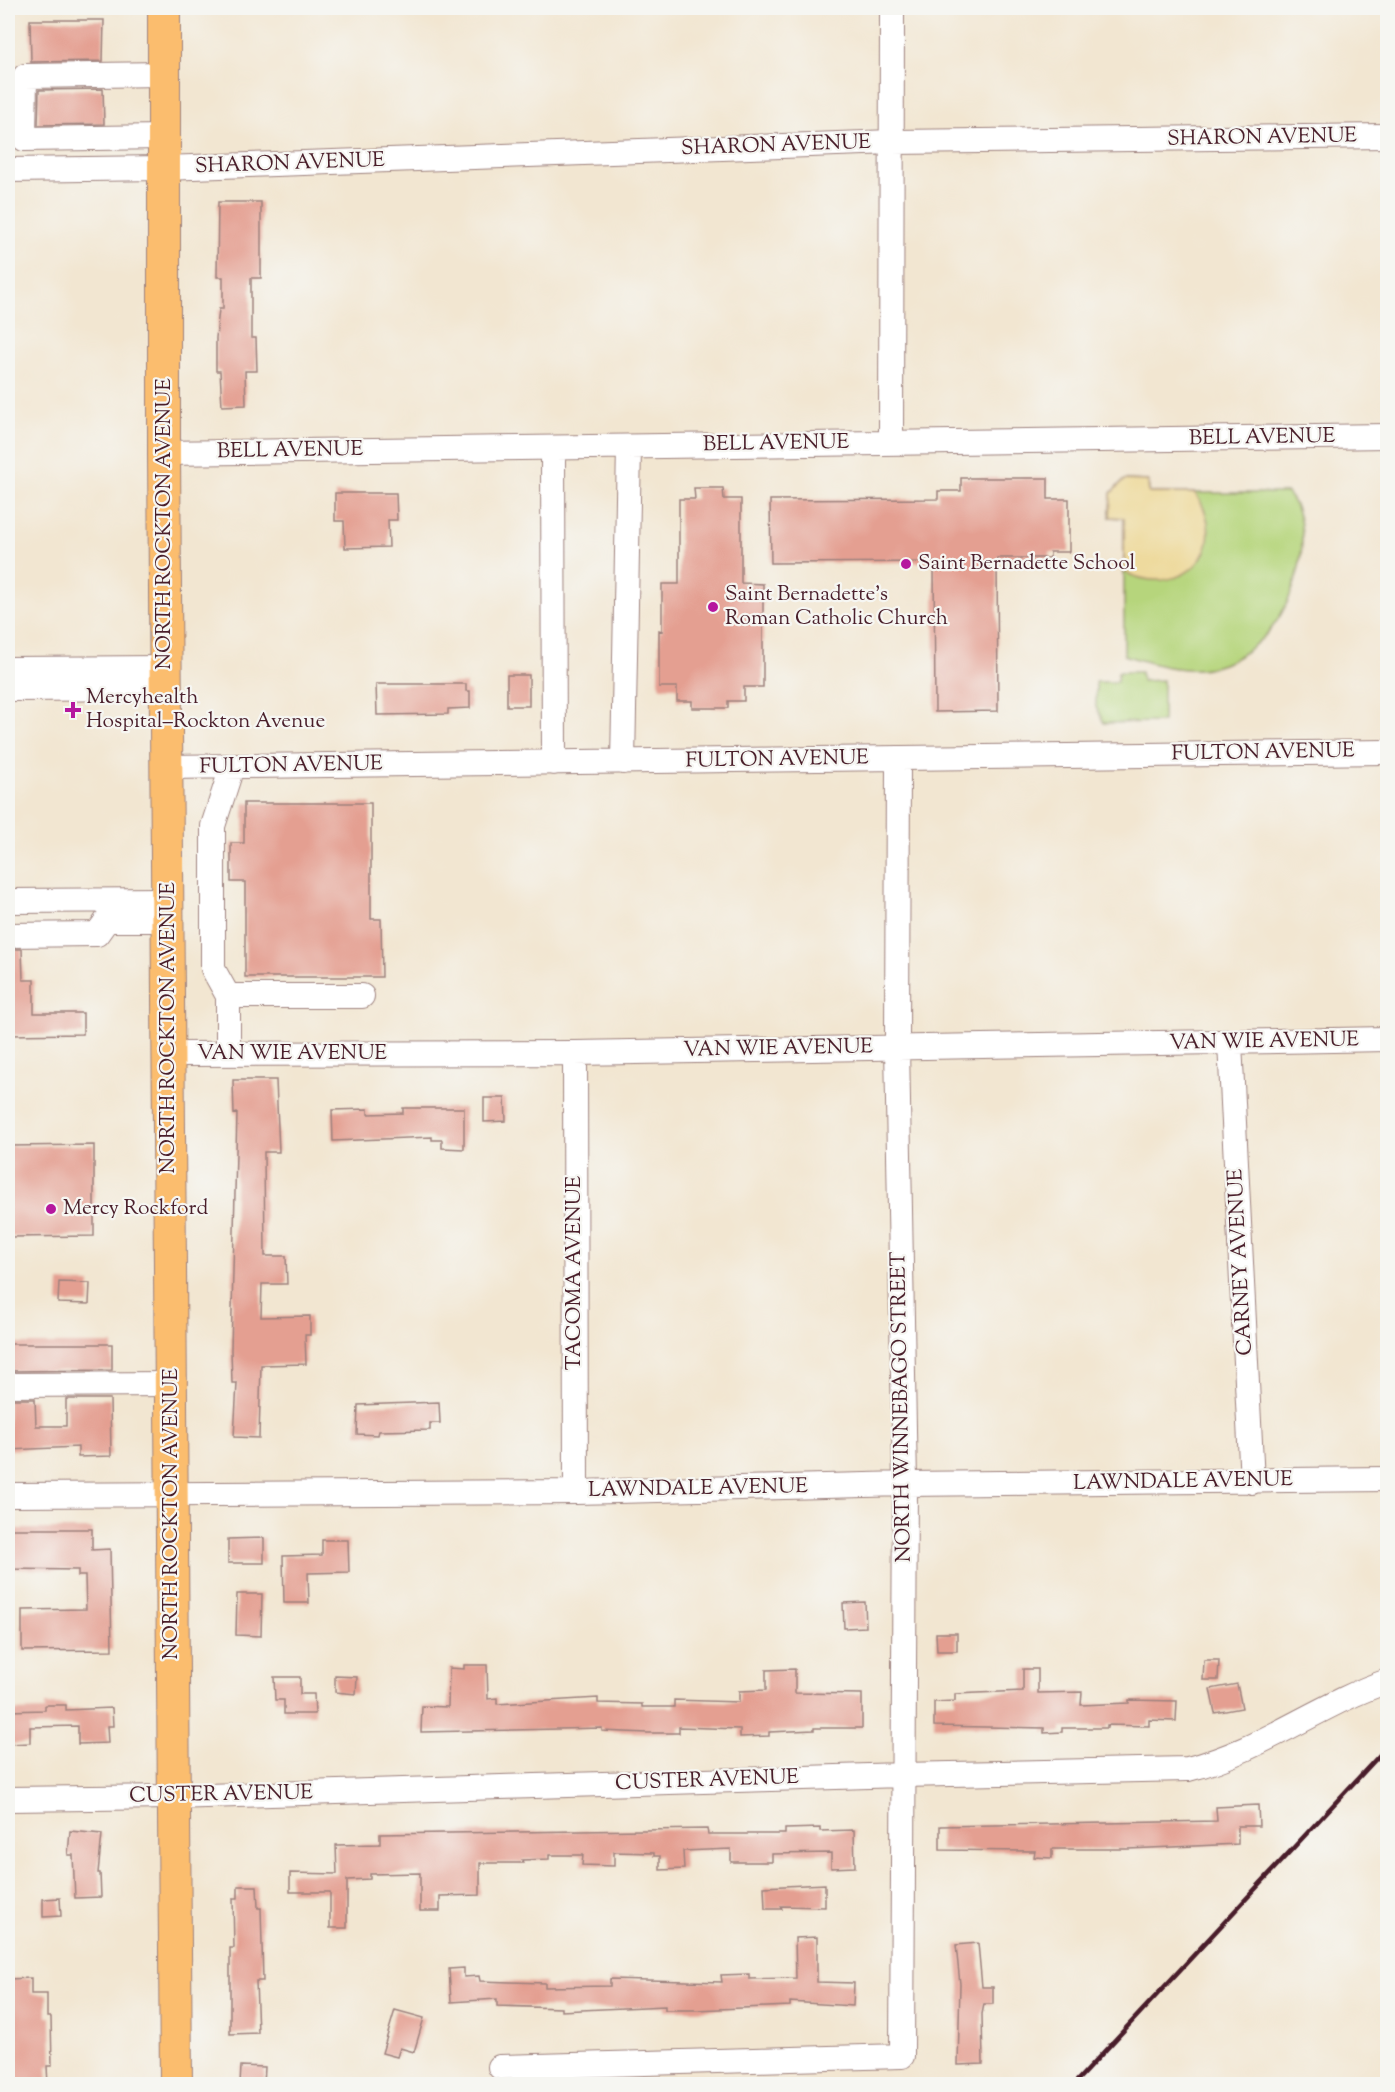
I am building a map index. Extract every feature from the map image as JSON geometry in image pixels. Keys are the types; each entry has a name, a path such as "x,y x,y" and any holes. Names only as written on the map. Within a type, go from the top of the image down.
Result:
{"main road":[{"name":"NORTH ROCKTON AVENUE","path":"164,8 164,453 176,2085"}],"street":[{"path":"891,443 892,8"},
{"path":"164,74 25,76 24,140 164,137"},
{"name":"SHARON AVENUE","path":"8,170 164,168 892,142 1388,136"},
{"name":"BELL AVENUE","path":"164,453 1388,436"},
{"path":"623,762 629,447"},
{"path":"553,448 554,763"},
{"path":"8,669 166,678"},
{"path":"8,689 166,678"},
{"name":"FULTON AVENUE","path":"167,767 1388,752"},
{"name":"NORTH WINNEBAGO STREET","path":"648,2074 902,2056 901,1775 905,1484 897,1046 898,758"},
{"path":"228,1054 228,996 213,969 213,826 232,767"},
{"path":"8,901 168,910"},
{"path":"8,935 97,934 107,920 168,910"},
{"path":"228,996 362,996"},
{"name":"VAN WIE AVENUE","path":"169,1054 575,1053 1388,1039"},
{"name":"CARNEY AVENUE","path":"1230,1043 1252,1482"},
{"name":"TACOMA AVENUE","path":"575,1053 576,1492"},
{"path":"8,1385 172,1384"},
{"name":"LAWNDALE AVENUE","path":"8,1495 173,1492 576,1492 905,1484 1388,1479"},
{"name":"CUSTER AVENUE","path":"8,1799 173,1797 901,1775 1188,1770 1214,1763 1354,1694 1388,1681"},
{"path":"500,2067 648,2074"}],"green space":[{"path":"1124,480 1148,481 1149,493 1287,493 1296,507 1301,524 1302,543 1300,562 1289,599 1271,629 1236,658 1211,667 1186,669 1173,668 1124,655 1124,518 1110,517 1111,493"},
{"path":"1118,672 1141,672 1142,681 1163,680 1163,722 1104,723 1096,707 1096,682 1117,682"}],"sand":[{"path":"1124,480 1148,481 1149,493 1195,493 1206,513 1209,533 1205,550 1197,564 1183,574 1166,580 1146,579 1124,572 1124,518 1110,517 1111,493"}],"building":[{"path":"30,20 104,20 103,61 31,62"},
{"path":"103,89 104,124 38,125 39,90"},
{"path":"218,202 261,202 261,278 251,278 251,338 256,338 257,371 245,371 246,405 222,406 220,371 216,371 219,309 223,309 223,277 217,277"},
{"path":"961,478 1048,478 1048,499 1069,499 1069,552 1050,552 1050,558 997,558 998,711 935,712 934,562 771,563 770,500 938,499 938,491 961,491"},
{"name":"Saint Bernadette's Roman Catholic Church","path":"694,488 723,488 724,499 741,499 741,583 763,584 763,687 744,687 744,701 728,701 728,708 692,708 692,701 677,701 677,687 659,687 662,584 679,584 679,499 695,499"},
{"path":"335,493 396,493 397,520 388,520 389,547 345,548 344,521 335,521"},
{"path":"507,675 529,675 529,706 507,706"},
{"path":"376,684 466,684 466,691 470,691 470,708 448,709 448,714 377,715"},
{"path":"244,803 371,803 371,919 381,919 382,977 245,977 245,882 231,882 231,843 244,843"},
{"path":"8,949 22,949 23,980 34,980 34,1013 83,1013 83,1034 8,1035"},
{"path":"233,1080 276,1080 279,1152 264,1152 265,1256 286,1256 287,1284 262,1284 261,1317 310,1316 310,1335 305,1335 306,1364 261,1365 259,1438 234,1437 237,1383 232,1383 231,1350 237,1113 234,1114"},
{"path":"484,1098 505,1098 506,1121 484,1122"},
{"path":"403,1108 464,1108 464,1149 442,1148 442,1140 432,1140 432,1137 333,1141 332,1110 368,1109 368,1114 403,1113"},
{"name":"Mercy Rockford","path":"94,1145 94,1236 8,1237 8,1146"},
{"path":"59,1282 90,1283 89,1304 58,1303"},
{"path":"8,1344 112,1344 112,1370 8,1371"},
{"path":"8,1399 35,1399 36,1426 66,1426 66,1399 110,1399 111,1456 78,1457 78,1447 8,1450"},
{"path":"439,1402 440,1423 430,1423 430,1430 379,1431 378,1435 357,1434 358,1405"},
{"path":"8,1529 92,1529 92,1550 110,1549 112,1650 22,1651 22,1610 86,1609 85,1576 78,1576 78,1570 8,1569"},
{"path":"264,1538 264,1563 228,1563 228,1539"},
{"path":"322,1540 348,1540 349,1572 308,1573 309,1603 284,1603 283,1556 322,1555"},
{"path":"237,1594 262,1594 261,1636 236,1635"},
{"path":"865,1602 866,1627 844,1628 843,1603"},
{"path":"936,1633 957,1633 957,1651 937,1651"},
{"path":"1204,1660 1219,1660 1218,1680 1203,1680"},
{"path":"464,1665 487,1665 488,1699 497,1698 497,1704 598,1698 598,1703 642,1704 642,1707 674,1707 674,1700 739,1702 739,1691 766,1690 766,1670 795,1669 795,1693 862,1694 862,1728 814,1728 814,1730 769,1732 769,1736 740,1737 740,1729 679,1727 679,1733 602,1731 602,1728 421,1732 422,1706 448,1707 449,1668 464,1669"},
{"path":"1023,1669 1038,1669 1038,1693 1082,1692 1081,1705 1129,1703 1129,1700 1177,1701 1176,1721 1149,1720 1149,1726 1107,1725 1107,1728 1062,1728 1062,1732 1044,1733 1044,1728 934,1726 934,1702 955,1701 955,1694 1023,1691"},
{"path":"335,1676 357,1677 356,1694 335,1692"},
{"path":"274,1677 300,1677 300,1694 314,1694 315,1714 284,1714 284,1700 275,1700"},
{"path":"1237,1684 1242,1708 1215,1713 1210,1689"},
{"path":"45,1705 66,1705 66,1710 112,1708 113,1726 107,1726 108,1743 78,1744 78,1726 30,1727 30,1743 8,1744 8,1711 45,1710"},
{"path":"1258,1805 1259,1826 1238,1826 1238,1844 1128,1849 1052,1849 1052,1858 1034,1857 1035,1851 940,1850 940,1826 1217,1821 1216,1807"},
{"path":"820,1828 820,1831 854,1830 855,1867 831,1868 831,1853 772,1854 772,1862 731,1862 731,1849 683,1851 684,1869 660,1870 660,1856 654,1856 654,1853 614,1852 614,1866 582,1865 583,1855 549,1855 549,1859 522,1860 523,1863 480,1863 480,1895 440,1896 440,1911 420,1911 420,1873 370,1874 370,1879 347,1880 347,1928 330,1928 330,1892 290,1892 290,1873 337,1874 336,1845 380,1844 380,1834 707,1829 708,1834 785,1834 785,1829"},
{"path":"70,1831 102,1834 98,1873 100,1873 101,1897 75,1898 73,1855 68,1855"},
{"path":"825,1884 825,1907 781,1906 782,1909 765,1909 764,1887"},
{"path":"238,1886 257,1886 258,1908 261,1908 263,1981 256,1981 258,2033 230,2034 230,1948 234,1948 233,1898 238,1898"},
{"path":"60,1898 61,1916 43,1917 43,1899"},
{"path":"817,1937 817,1982 854,1983 853,2006 790,2002 790,2006 695,2010 665,2010 665,2006 561,2011 561,2008 497,2006 497,1999 451,2002 449,1969 464,1968 464,1977 479,1976 480,1981 545,1983 545,1987 610,1986 610,1979 722,1982 721,1975 749,1974 749,1979 796,1978 795,1938"},
{"path":"978,1943 982,1987 993,1987 993,2004 984,2004 982,2014 983,2064 958,2065 960,1984 956,1945"},
{"path":"31,1978 31,1994 47,1994 47,2017 51,2017 52,2066 47,2066 48,2085 8,2085 8,1979"},
{"path":"395,2010 424,2018 414,2052 400,2048 397,2057 382,2053"},
{"path":"241,2066 265,2067 264,2085 240,2085"}],"railway":[{"path":"1074,2084 1388,1746"}],"place":[{"name":"Saint Bernadette School","path":"906,564"},
{"name":"Saint Bernadette's Roman Catholic Church","path":"713,607"},
{"name":"Mercyhealth Hospital–Rockton Avenue","path":"73,710"},
{"name":"Mercy Rockford","path":"51,1209"}]}
